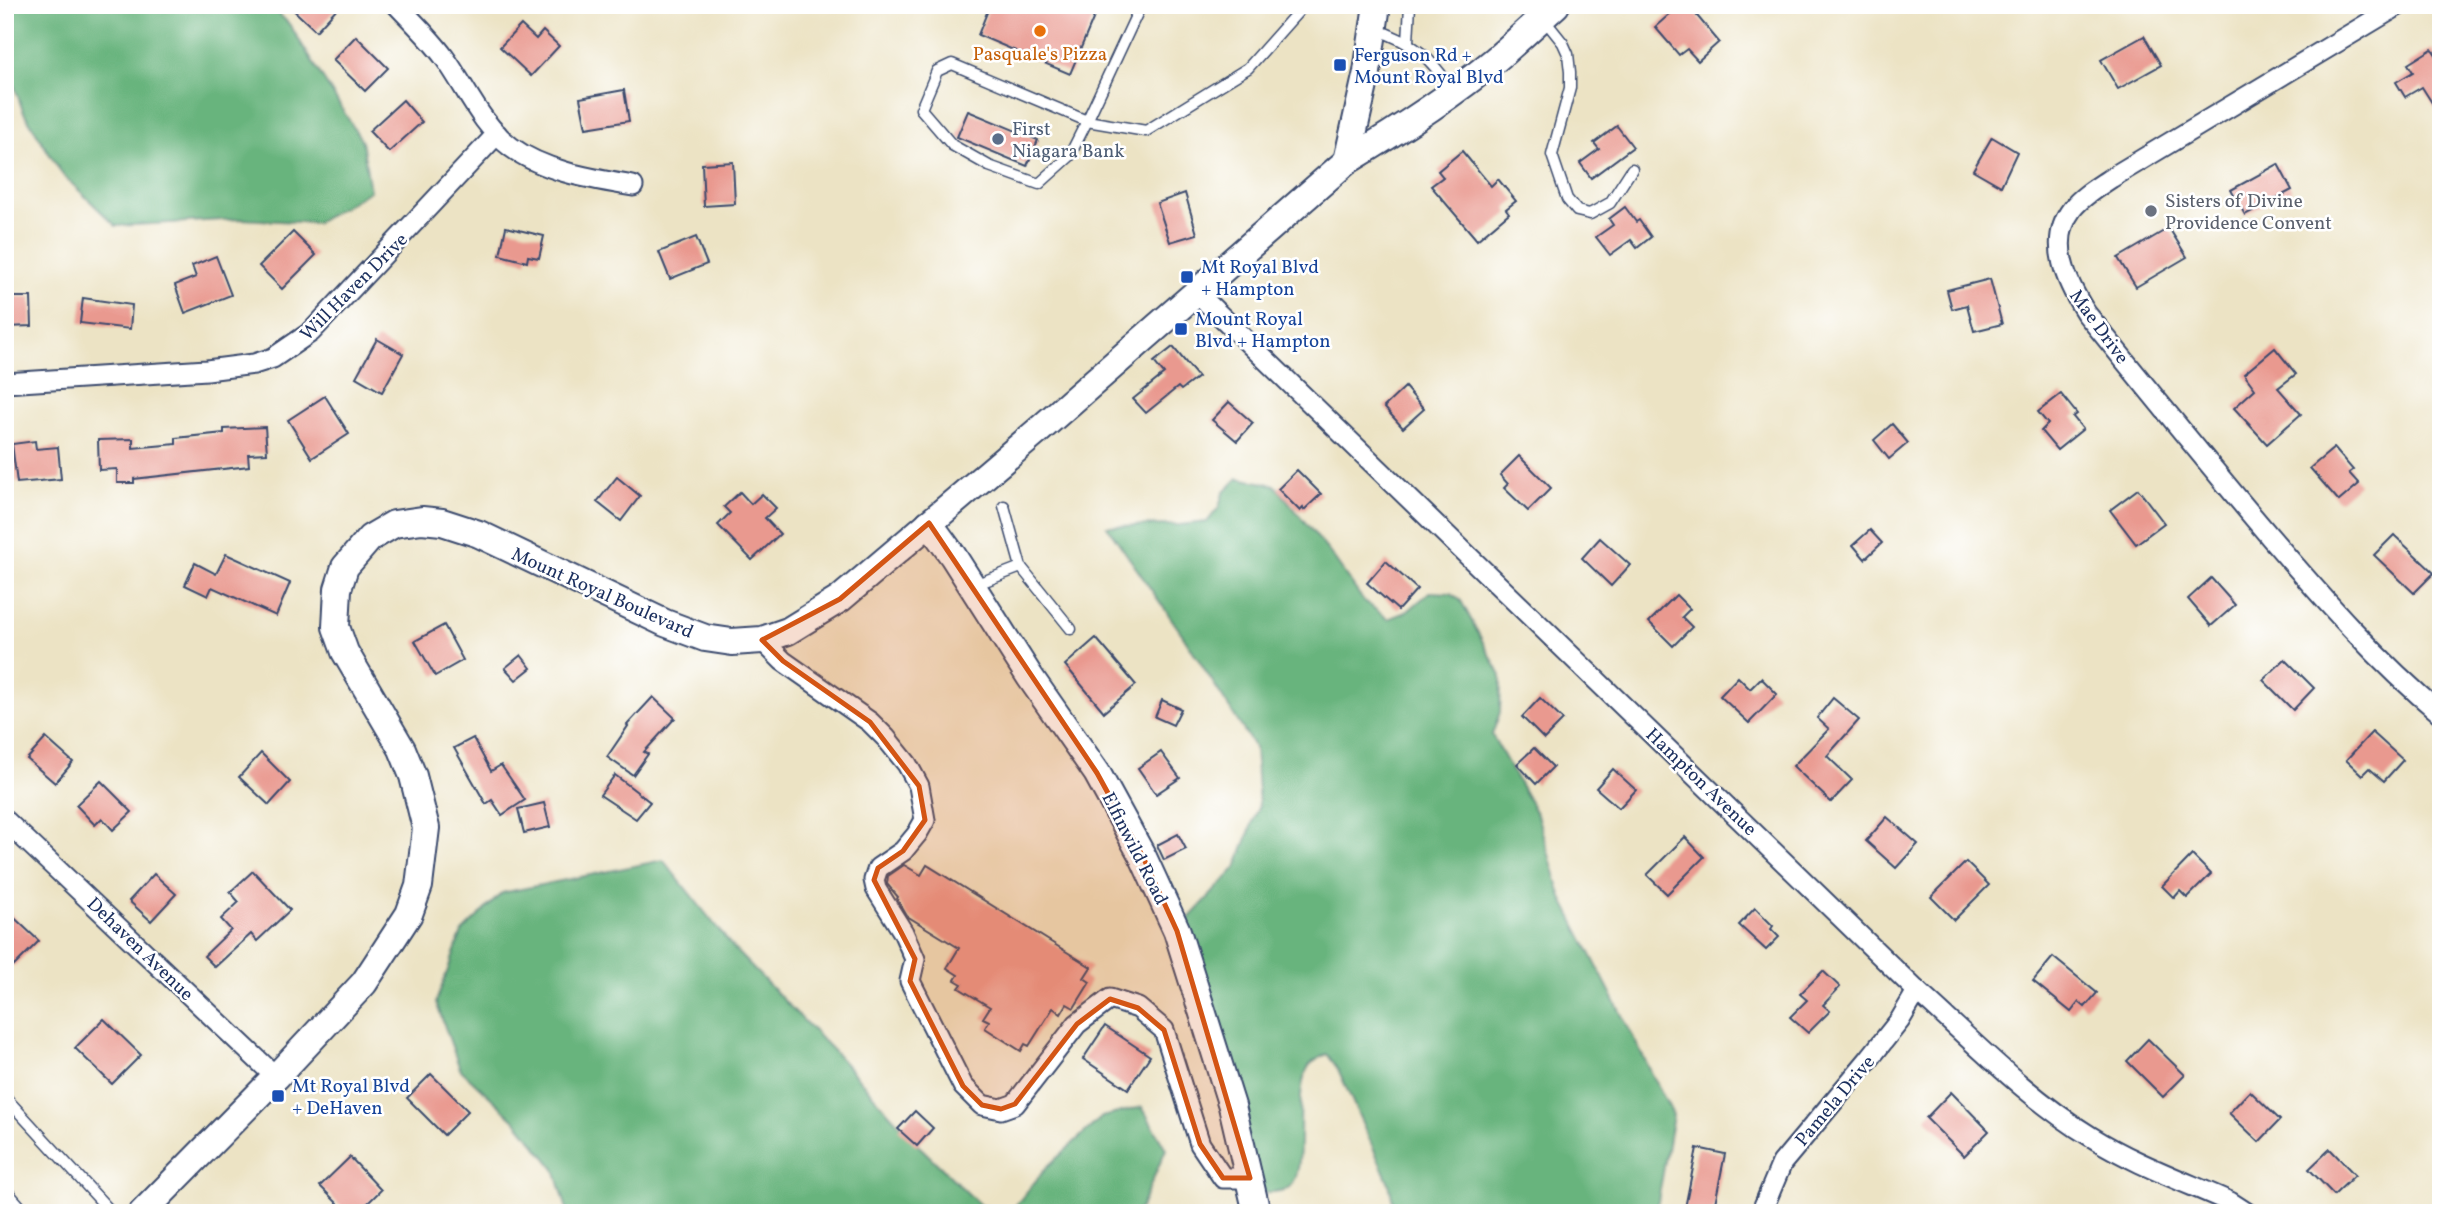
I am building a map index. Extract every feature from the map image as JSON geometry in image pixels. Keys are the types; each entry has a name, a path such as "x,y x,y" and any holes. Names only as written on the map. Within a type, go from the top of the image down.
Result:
{"main road":[{"name":"Mount Royal Boulevard","path":"142,1213 364,983 409,914 419,886 426,828 413,776 402,749 345,652 336,627 338,589 345,568 370,538 394,524 422,520 442,522 479,534 665,623 705,638 732,642 762,640 788,631 839,599 1039,430 1347,161 1454,92 1495,60 1549,11"},
{"path":"1347,161 1376,17"},
{"name":"Elfinwild Road","path":"929,523 1097,773 1143,857 1177,932 1232,1106 1257,1213"}],"street":[{"path":"397,5 434,43 483,118 509,146 550,167 633,186"},
{"name":"Mae Drive","path":"2399,5 2094,190 2070,210 2059,244 2065,275 2086,313 2228,488 2393,674 2441,714"},
{"name":"Will Haven Drive","path":"5,383 207,370 254,364 273,358 311,332 497,134"},
{"name":"Hampton Avenue","path":"1197,293 1917,991 2020,1083 2089,1136 2230,1202 2247,1213"},
{"path":"762,640 783,661 870,722 900,755 919,786 925,820 903,850 878,868 874,880 876,889 903,932 915,959 910,981 963,1086 982,1104 1001,1110 1014,1104 1077,1024 1110,999 1138,1009 1164,1030 1200,1143 1223,1178 1250,1178"},
{"name":"Dehaven Avenue","path":"5,820 276,1077"},
{"name":"Pamela Drive","path":"1760,1213 1782,1163 1870,1059 1900,1020 1917,991"}],"lane":[{"path":"1141,5 1087,121 1069,158 1039,184 989,166 952,145 922,109 937,71 952,64 1087,121 1146,131 1248,68 1304,5"},
{"path":"1408,42 1410,5"},
{"path":"1549,11 1568,54 1570,72 1570,88 1552,155 1567,199 1577,211 1590,214 1610,203 1632,169"},
{"path":"1376,17 1415,46 1437,68 1454,92"},
{"path":"1004,506 1021,567 1071,629"},
{"path":"972,587 1021,567"},
{"path":"5,1097 112,1213"},
{"path":"5,1189 26,1213"}],"highlighted area":[{"path":"929,523 1097,773 1143,857 1177,931 1250,1178 1223,1178 1200,1144 1164,1030 1138,1008 1110,999 1077,1024 1015,1104 1001,1109 982,1105 963,1086 910,981 915,959 874,880 878,868 903,851 925,820 919,786 870,722 783,661 762,640 840,599"}],"green space":[{"path":"5,5 270,5 289,24 362,141 370,191 316,223 241,219 116,226 62,174 23,111 5,58"},
{"path":"1238,478 1275,485 1330,553 1363,600 1388,619 1408,611 1430,592 1451,593 1461,601 1501,676 1500,712 1492,735 1537,815 1562,898 1673,1115 1656,1213 1395,1213 1389,1183 1338,1069 1327,1054 1310,1064 1304,1079 1301,1095 1300,1153 1294,1182 1286,1189 1254,1194 1177,931 1236,868 1259,805 1255,748 1182,634 1107,526 1207,522 1219,507 1223,493"},
{"path":"663,860 735,950 838,1056 918,1145 981,1206 1013,1209 1046,1168 1102,1117 1142,1107 1166,1149 1141,1207 1136,1213 568,1213 555,1169 518,1123 460,1069 436,1002 462,932 502,893"}],"building":[{"path":"288,5 340,5 316,31"},
{"path":"990,5 1099,5 1070,74 978,35"},
{"path":"1680,5 1688,5 1719,42 1698,61 1687,49 1679,55 1655,27"},
{"path":"521,25 536,39 543,31 559,46 531,76 500,47"},
{"path":"356,36 388,68 365,91 333,60"},
{"path":"2144,36 2161,65 2118,89 2101,60"},
{"path":"2432,49 2441,62 2441,117 2422,87 2405,97 2396,82 2413,72 2408,64"},
{"path":"624,90 629,121 586,128 580,98"},
{"path":"403,100 422,122 389,152 369,131"},
{"name":"First Niagara Bank","path":"968,111 1038,140 1027,166 957,137"},
{"path":"1617,126 1633,147 1591,178 1580,163 1599,149 1594,143"},
{"path":"1992,137 2017,152 2001,186 1973,170"},
{"path":"1462,151 1491,186 1498,179 1516,201 1506,209 1509,213 1477,240 1431,186 1443,177 1438,171"},
{"path":"733,162 735,204 704,206 702,164"},
{"path":"2278,164 2292,190 2245,215 2231,190"},
{"path":"1185,193 1197,234 1170,242 1157,203"},
{"path":"1625,207 1651,237 1637,248 1631,240 1610,255 1596,237 1613,225 1609,219"},
{"path":"506,227 544,236 539,258 528,256 527,262 500,255"},
{"path":"2169,228 2187,257 2136,287 2118,258"},
{"path":"293,232 316,255 282,289 259,266"},
{"path":"696,237 707,264 670,279 659,252"},
{"path":"216,256 231,295 185,313 175,285 196,277 192,266"},
{"path":"1990,279 2002,324 1974,331 1967,305 1952,309 1947,290"},
{"path":"5,297 31,297 32,326 5,327"},
{"path":"83,298 132,305 130,329 80,323"},
{"path":"377,339 403,354 382,392 356,377"},
{"path":"1173,347 1198,377 1181,390 1178,387 1146,413 1133,399 1164,374 1154,362"},
{"path":"2275,348 2296,374 2278,388 2301,414 2267,444 2234,408 2255,389 2244,374"},
{"path":"1405,387 1424,409 1403,428 1384,407"},
{"path":"2061,394 2077,414 2073,417 2083,429 2057,450 2041,431 2048,424 2038,412"},
{"path":"325,396 349,434 312,458 288,420"},
{"path":"1229,402 1253,423 1237,441 1212,420"},
{"path":"1892,424 1908,443 1889,459 1874,440"},
{"path":"265,427 267,453 248,454 249,466 134,479 134,483 117,483 117,469 99,470 98,440 133,439 133,448 176,444 176,438 224,433 224,429"},
{"path":"35,441 36,449 58,447 61,479 17,483 12,444"},
{"path":"2334,448 2353,470 2349,473 2359,484 2339,501 2310,468"},
{"path":"1519,456 1551,488 1528,511 1504,488 1508,484 1500,475"},
{"path":"1297,470 1321,494 1300,511 1278,489"},
{"path":"617,477 640,496 621,521 597,502"},
{"path":"2138,489 2164,523 2136,544 2110,510"},
{"path":"740,492 751,504 762,494 776,508 765,518 780,534 752,560 718,525 730,513 724,507"},
{"path":"1870,530 1882,543 1865,559 1853,545"},
{"path":"2394,535 2434,573 2414,593 2374,555"},
{"path":"1600,538 1630,565 1611,586 1582,558"},
{"path":"226,554 290,583 276,616 212,587 208,596 185,585 195,563 216,574"},
{"path":"1386,561 1417,589 1398,610 1367,583"},
{"path":"2211,578 2235,605 2211,626 2188,599"},
{"path":"1676,595 1690,609 1682,617 1692,627 1673,646 1649,622"},
{"path":"444,625 463,660 435,676 415,641"},
{"path":"1096,638 1136,685 1104,712 1065,665"},
{"path":"521,655 531,668 516,680 505,668"},
{"path":"2285,659 2314,688 2293,710 2263,680"},
{"path":"1738,677 1750,689 1761,678 1777,694 1749,723 1720,696"},
{"path":"653,697 675,718 644,752 648,754 633,775 607,757 627,725"},
{"path":"1540,698 1563,720 1544,739 1522,717"},
{"path":"1833,698 1859,720 1827,756 1852,780 1831,802 1793,766 1829,729 1817,718"},
{"path":"1162,700 1181,709 1173,725 1155,717"},
{"path":"2372,732 2403,760 2384,781 2369,768 2362,775 2346,760"},
{"path":"46,738 73,762 55,783 27,759"},
{"path":"473,738 491,771 501,765 525,800 502,815 492,800 486,804 454,748"},
{"path":"1534,748 1553,767 1536,784 1517,764"},
{"path":"1161,752 1180,778 1156,794 1138,768"},
{"path":"261,753 290,782 269,805 239,777"},
{"path":"1613,769 1636,790 1619,808 1596,788"},
{"path":"615,775 650,802 636,819 600,795"},
{"path":"101,781 132,812 113,830 102,818 95,825 76,805"},
{"path":"544,803 550,827 524,833 518,809"},
{"path":"1887,817 1918,844 1896,868 1866,841"},
{"path":"1178,834 1186,849 1164,860 1157,845"},
{"path":"1685,837 1704,857 1667,894 1647,875"},
{"path":"2192,855 2211,874 2187,898 2180,891 2174,898 2162,886"},
{"path":"1966,862 1989,885 1954,920 1931,897"},
{"path":"904,865 921,875 927,865 1091,967 1084,978 1090,982 1074,1008 1067,1004 1061,1014 1053,1008 1029,1046 1025,1044 1021,1051 985,1028 989,1021 983,1018 990,1007 959,988 962,984 955,980 958,975 947,968 959,948 907,916 898,897 887,884 888,876"},
{"path":"253,871 290,910 257,941 251,934 215,967 204,956 231,930 221,919 239,902 230,892"},
{"path":"154,874 176,894 151,921 129,901"},
{"path":"1755,908 1773,926 1771,929 1779,937 1766,950 1739,925"},
{"path":"5,909 39,941 14,966 5,957"},
{"path":"2053,957 2097,993 2085,1007 2079,1002 2071,1012 2033,981"},
{"path":"1823,971 1840,987 1823,1005 1830,1011 1808,1033 1790,1017 1807,1000 1800,994"},
{"path":"104,1019 141,1055 112,1084 75,1048"},
{"path":"1105,1026 1150,1056 1128,1089 1083,1059"},
{"path":"2148,1039 2185,1075 2163,1097 2127,1061"},
{"path":"431,1074 468,1111 444,1135 407,1098"},
{"path":"2250,1091 2280,1120 2259,1142 2229,1113"},
{"path":"1951,1092 1989,1131 1964,1156 1926,1118"},
{"path":"915,1111 933,1128 917,1146 898,1129"},
{"path":"1697,1148 1725,1154 1713,1213 1684,1213"},
{"path":"2330,1149 2355,1175 2334,1195 2309,1169"},
{"path":"350,1157 381,1190 358,1213 347,1213 320,1186"}],"place":[{"name":"Pasquale's Pizza","path":"1040,31"},
{"name":"Ferguson Rd + Mount Royal Blvd","path":"1340,65"},
{"name":"First Niagara Bank","path":"998,139"},
{"name":"Sisters of Divine Providence Convent","path":"2151,211"},
{"name":"Mt Royal Blvd + Hampton","path":"1187,277"},
{"name":"Mount Royal Blvd + Hampton","path":"1181,329"},
{"name":"Mt Royal Blvd + DeHaven","path":"278,1096"}]}
